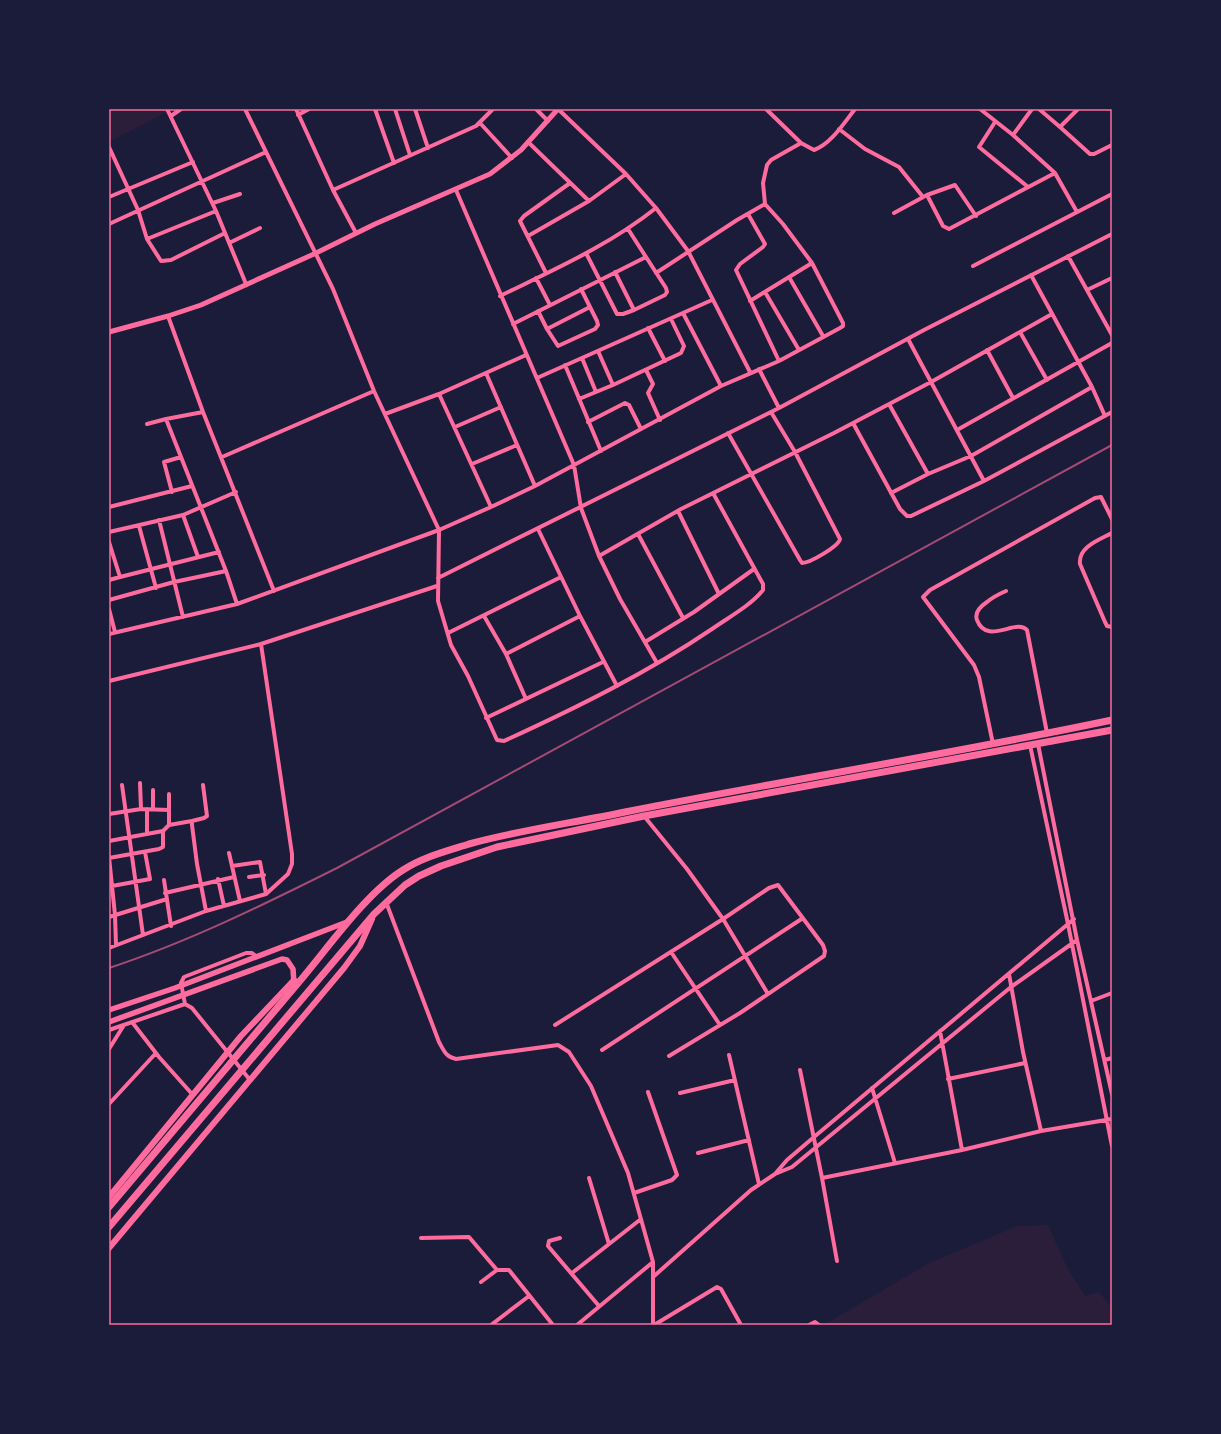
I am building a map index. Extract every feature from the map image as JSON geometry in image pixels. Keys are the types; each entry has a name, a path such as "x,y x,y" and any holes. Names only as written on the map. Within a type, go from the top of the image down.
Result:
{"highway":[{"path":"109,1207 348,922 381,887 403,870 445,851 487,839 665,804 993,744 1112,720"},
{"path":"109,1227 374,914 405,885 419,876 469,855 497,847 644,816 1112,730"}],"main road":[{"path":"109,1248 353,956 374,914"},
{"path":"109,1010 348,922"},
{"path":"109,1022 282,959 288,960 293,969 294,988"},
{"path":"109,1197 241,1036 294,980"}],"street":[{"path":"167,109 213,204 246,284"},
{"path":"171,116 182,109"},
{"path":"245,109 314,254 333,289 374,390 439,530 437,586 438,601 448,633 495,738 501,742 589,702 685,647 760,594 764,588 713,493"},
{"path":"296,109 333,190 356,233"},
{"path":"298,115 309,109"},
{"path":"375,109 394,162"},
{"path":"395,109 410,156"},
{"path":"415,109 428,148"},
{"path":"333,190 480,123 493,109"},
{"path":"536,109 548,121"},
{"path":"110,330 168,316 202,305 314,254 356,233 490,174 512,158 558,109 626,174 656,208 688,251 750,372"},
{"path":"766,109 800,143 814,150 820,148 856,109"},
{"path":"980,109 1013,135 1055,173 1077,212"},
{"path":"1013,135 1032,109"},
{"path":"1039,109 1090,154 1094,154 1112,145"},
{"path":"1060,127 1078,109"},
{"path":"995,122 979,147 1028,188"},
{"path":"480,123 512,158"},
{"path":"839,129 865,149 899,167 925,196 946,229 976,216 1055,173"},
{"path":"528,142 589,200"},
{"path":"109,634 237,604 439,530 535,486 721,386 750,372 779,361 843,326 812,263 783,224 765,204 763,182 767,165 771,160 800,143"},
{"path":"109,147 138,210 147,238 158,259 164,262 225,233"},
{"path":"109,224 266,152"},
{"path":"109,197 192,162"},
{"path":"528,236 589,200 626,174"},
{"path":"546,273 522,225 521,219 570,183"},
{"path":"894,213 925,196 955,186 976,216"},
{"path":"456,190 500,296 574,465 581,508 599,556 657,663"},
{"path":"213,204 240,194"},
{"path":"973,266 1112,194"},
{"path":"656,273 688,251 765,204"},
{"path":"500,296 586,253 628,229 656,208"},
{"path":"147,238 216,211"},
{"path":"748,214 765,244 737,268 737,273 779,361"},
{"path":"229,243 260,228"},
{"path":"586,253 617,314 623,314 634,310 665,295 666,292 656,273 628,229"},
{"path":"438,578 779,408 908,339 1112,234"},
{"path":"1068,256 1112,335"},
{"path":"513,324 646,257"},
{"path":"750,302 812,263"},
{"path":"615,272 634,310"},
{"path":"1031,275 1079,362 1105,416"},
{"path":"789,277 823,336"},
{"path":"536,278 550,305"},
{"path":"1087,290 1112,278"},
{"path":"538,311 558,346 595,329 598,325 581,289"},
{"path":"765,292 798,350"},
{"path":"537,378 712,300"},
{"path":"547,329 590,308"},
{"path":"683,313 721,386"},
{"path":"599,556 678,511 931,382 1052,314"},
{"path":"168,316 203,412 274,591"},
{"path":"579,399 613,385 681,353 684,346 671,319"},
{"path":"648,328 665,361"},
{"path":"1020,332 1047,380"},
{"path":"908,339 984,481"},
{"path":"957,430 1112,343"},
{"path":"598,350 613,385"},
{"path":"987,350 1013,398"},
{"path":"385,414 439,394 526,355"},
{"path":"582,358 596,392"},
{"path":"565,366 588,422 602,451"},
{"path":"759,369 779,408"},
{"path":"646,370 652,384 648,393 660,420"},
{"path":"486,373 535,486"},
{"path":"892,493 928,474 971,456 1092,387"},
{"path":"222,457 374,390"},
{"path":"439,394 491,507"},
{"path":"588,422 625,403 629,405 641,429"},
{"path":"889,404 928,474"},
{"path":"455,428 501,407"},
{"path":"147,424 203,412"},
{"path":"728,433 800,560 802,563 809,561 837,545 840,540 795,452 771,412"},
{"path":"853,423 904,514 911,516 984,481 1112,412"},
{"path":"166,419 200,508 219,552 237,604"},
{"path":"472,464 517,445"},
{"path":"172,492 164,462 181,457"},
{"path":"109,507 192,486"},
{"path":"109,532 183,515 236,492"},
{"path":"993,744 979,677 974,665 923,597 930,590 1095,498 1101,498 1104,501 1112,519"},
{"path":"678,511 719,594"},
{"path":"183,515 198,557"},
{"path":"159,520 183,617"},
{"path":"139,526 156,588"},
{"path":"538,529 616,686"},
{"path":"1112,532 1084,550 1079,558 1080,564 1105,622 1107,626 1112,627"},
{"path":"638,534 683,618"},
{"path":"109,542 120,577"},
{"path":"109,580 219,552"},
{"path":"645,642 719,594 754,569"},
{"path":"109,600 174,582 226,571"},
{"path":"448,633 561,577"},
{"path":"109,681 262,644 437,586"},
{"path":"1006,591 993,597 979,610 976,614 977,619 981,626 990,631 1022,627 1027,630 1047,733"},
{"path":"109,609 115,632"},
{"path":"484,616 506,654 526,699"},
{"path":"506,654 580,616"},
{"path":"109,948 206,912 266,894 288,874 292,864 292,854 262,644"},
{"path":"486,718 603,662"},
{"path":"1038,744 1077,940 1112,1094"},
{"path":"1030,745 1068,924 1112,1146"},
{"path":"140,783 141,810"},
{"path":"122,784 143,935"},
{"path":"109,842 163,831 169,825 204,818 206,816 203,785"},
{"path":"153,790 153,809"},
{"path":"169,794 169,825"},
{"path":"147,809 147,834"},
{"path":"109,814 147,809 169,810"},
{"path":"644,816 687,869 723,919 768,994"},
{"path":"192,821 206,912"},
{"path":"116,945 115,915 109,858 145,852 163,847 163,831"},
{"path":"112,886 150,879 145,852"},
{"path":"229,853 240,901"},
{"path":"232,866 260,862 264,875 266,894"},
{"path":"249,877 264,875"},
{"path":"165,892 234,877"},
{"path":"164,880 171,926"},
{"path":"218,880 224,906"},
{"path":"555,1025 723,919 769,888 778,885 823,945 826,951 824,956 720,1025 669,1056"},
{"path":"109,917 167,899"},
{"path":"386,902 444,1052 450,1058 456,1059 558,1045 569,1052 581,1066 628,1173 634,1193 653,1262 653,1325"},
{"path":"602,1050 696,990 803,918"},
{"path":"775,1174 786,1160 1074,919"},
{"path":"653,1277 708,1227 759,1184 775,1174 792,1167 1011,987 1077,940"},
{"path":"671,952 720,1025"},
{"path":"185,1004 181,982 184,977 246,953 252,953 255,957"},
{"path":"1009,974 1025,1063 1041,1131"},
{"path":"1091,1001 1112,993"},
{"path":"109,1030 185,1004 192,1008 233,1061 250,1080"},
{"path":"132,1022 156,1053 192,1094"},
{"path":"109,1049 124,1025"},
{"path":"940,1031 962,1150"},
{"path":"109,1104 156,1053"},
{"path":"729,1054 759,1184"},
{"path":"1104,1060 1112,1058"},
{"path":"948,1079 1025,1063"},
{"path":"800,1070 837,1260"},
{"path":"680,1093 735,1080"},
{"path":"872,1088 895,1163"},
{"path":"634,1193 672,1180 677,1175 648,1092"},
{"path":"822,1178 962,1150 1041,1131 1112,1119"},
{"path":"698,1153 749,1140"},
{"path":"589,1178 609,1244"},
{"path":"572,1273 641,1219"},
{"path":"421,1238 469,1237 497,1270"},
{"path":"560,1238 547,1244 599,1306"},
{"path":"577,1325 653,1262"},
{"path":"481,1282 497,1270 506,1269 512,1272 529,1296 553,1325"},
{"path":"653,1325 716,1287 721,1289 741,1325"},
{"path":"491,1325 529,1296"},
{"path":"809,1325 815,1322 819,1325"}],"shaded area":[{"path":"109,109 168,109 169,111 109,142"},
{"path":"1048,1225 1067,1267 1085,1296 1099,1292 1112,1308 1112,1325 824,1325 927,1264 1017,1226"}],"railway":[{"path":"109,968 168,947 196,935 337,868 1112,445"}]}
